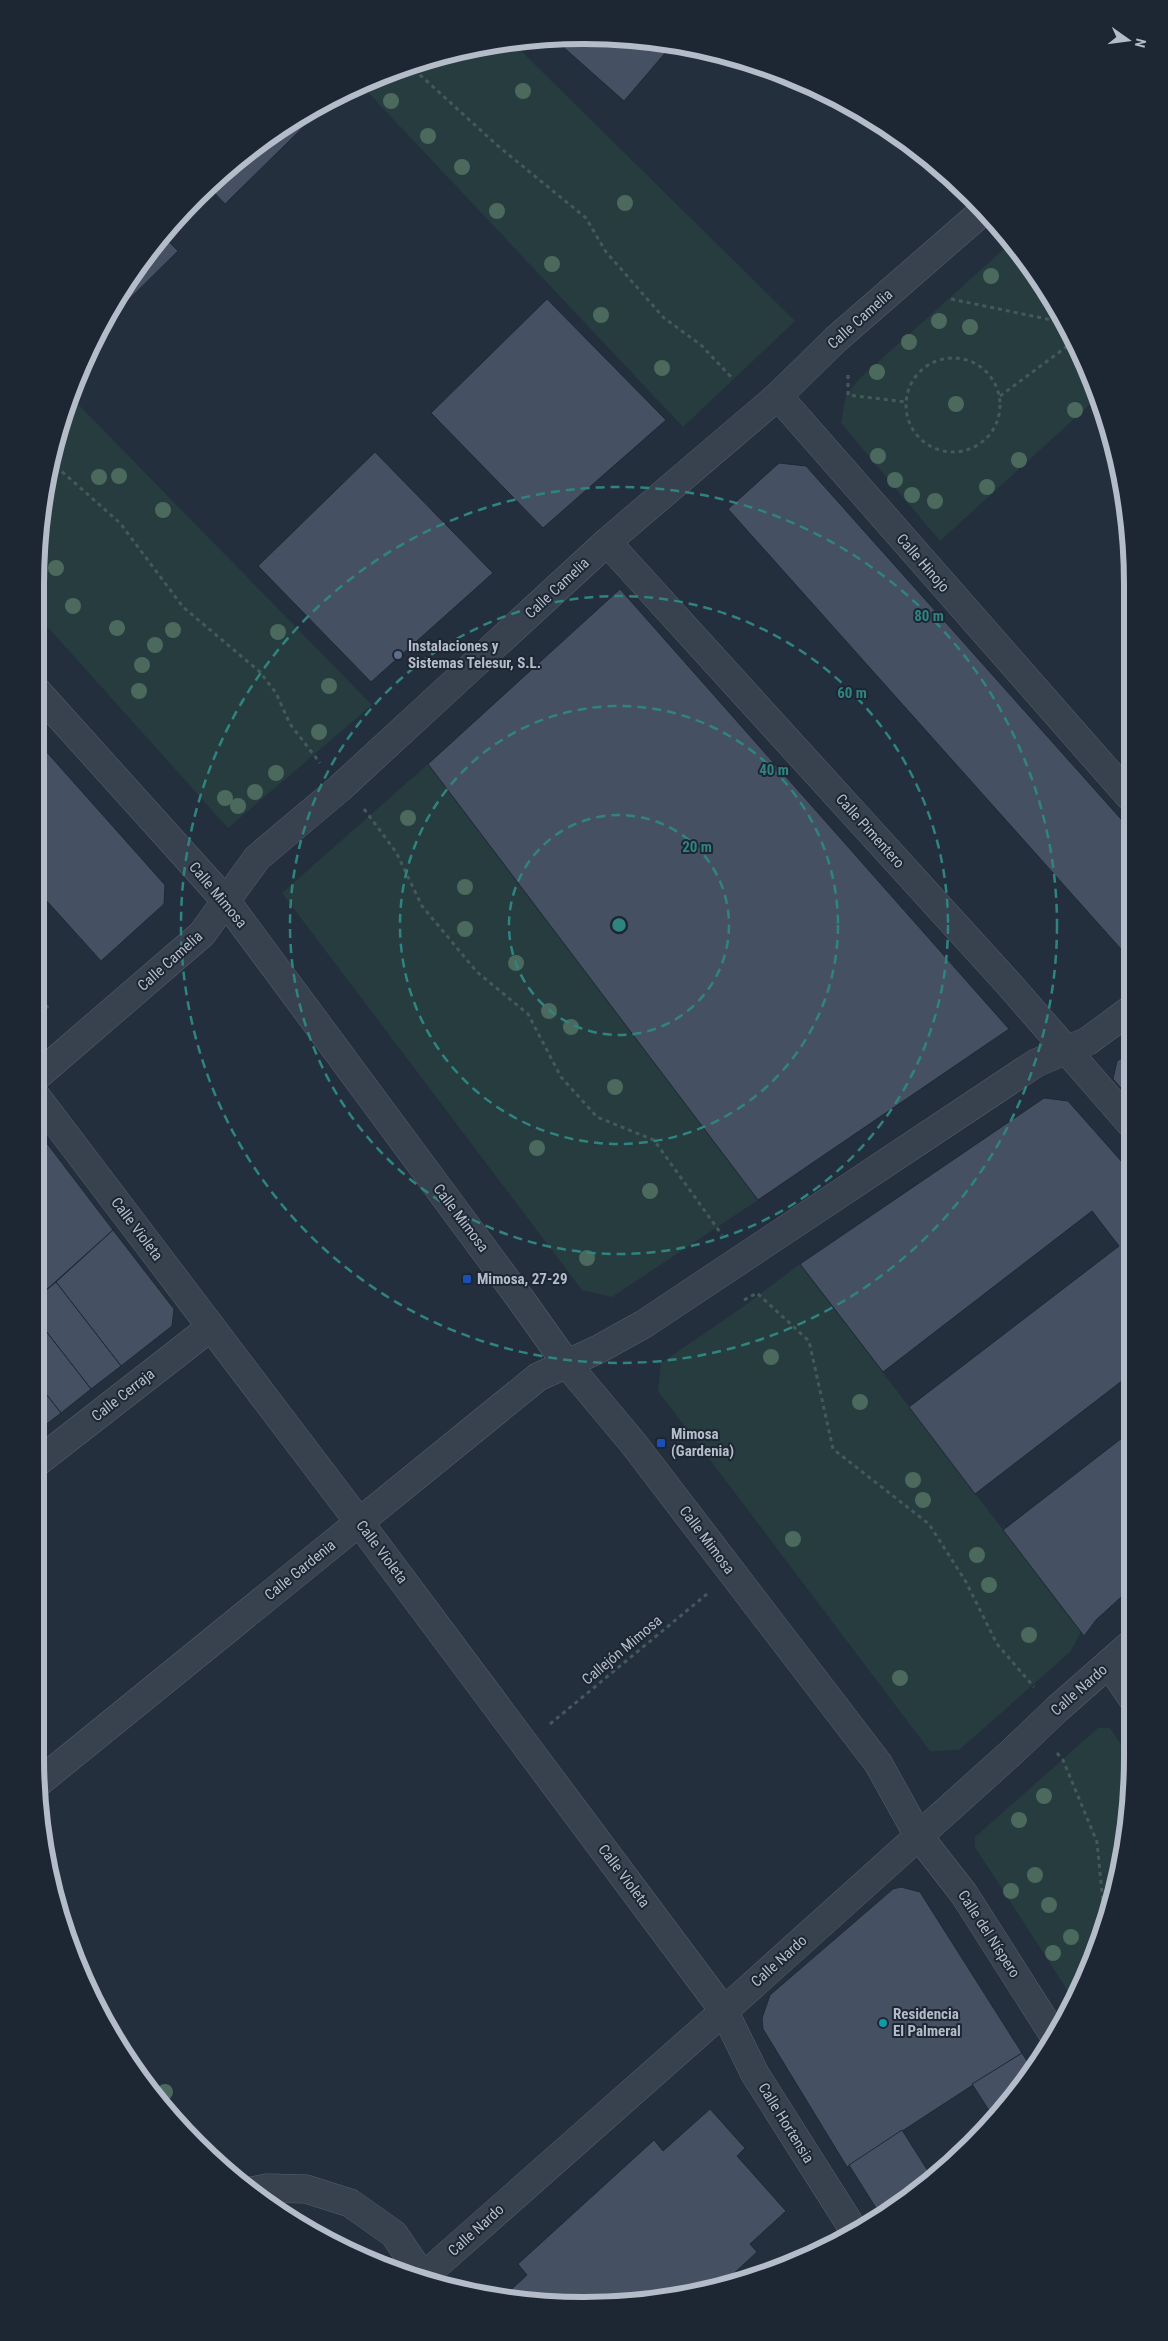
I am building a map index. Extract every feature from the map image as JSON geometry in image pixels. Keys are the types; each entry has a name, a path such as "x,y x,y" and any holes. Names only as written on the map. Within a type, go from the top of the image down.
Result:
{"street":[{"name":"Calle Camelia","path":"44,1070 202,934 257,858 340,788 607,542 778,396 835,340 978,215"},
{"name":"Calle Hinojo","path":"778,396 1124,790"},
{"name":"Calle Pimentero","path":"607,542 1068,1050 1124,1116"},
{"name":"Calle Mimosa","path":"44,699 226,901 566,1363 633,1443 878,1763 918,1835"},
{"name":"Calle Gardenia","path":"45,1778 538,1377 599,1350 644,1324 1036,1063 1088,1041 1124,1014"},
{"name":"Calle Violeta","path":"44,1107 360,1522 724,2011"},
{"name":"Calle Cerraja","path":"44,1457 211,1326"},
{"name":"Calle Nardo","path":"428,2274 1124,1650"},
{"path":"1109,1664 1124,1686"},
{"name":"Calle del Níspero","path":"918,1835 964,1894 1050,2030"},
{"name":"Calle Hortensia","path":"724,2011 755,2074 851,2227"},
{"path":"260,2189 306,2189 350,2203 394,2234 420,2272"}],"path":[{"path":"415,70 498,146 586,218 606,252 664,318 701,345 733,379"},
{"path":"950,299 1056,321"},
{"path":"835,340 849,353 848,395 906,402"},
{"path":"1000,396 1069,345"},
{"path":"951,358 967,360 982,367 994,380 1000,396 1000,416 991,434 976,447 956,452 937,450 920,439 909,422 906,402 910,385 920,371 934,361 951,358"},
{"path":"57,467 120,523 183,608 260,672 276,693 290,724 314,756"},
{"name":"Callejón Mimosa","path":"525,1744 732,1573"},
{"path":"1063,1760 1097,1842 1103,1906"}],"green space":[{"path":"518,48 795,321 683,427 366,90 410,72 444,62"},
{"path":"1006,247 1052,314 1069,345 1093,402 940,541 841,423 846,395 859,379"},
{"path":"75,401 372,705 228,828 44,623 45,549 48,513 62,444"},
{"path":"428,764 758,1200 612,1297 582,1290 282,893"},
{"path":"800,1264 1081,1632 1070,1652 959,1750 930,1751 658,1391 661,1363 740,1309"},
{"path":"1098,1728 1110,1728 1124,1749 1120,1828 1106,1897 1096,1931 1070,1994 975,1847 975,1837"}],"building":[{"path":"561,45 619,45 668,50 624,101"},
{"path":"315,115 225,204 213,192 255,155"},
{"path":"167,240 178,251 119,309 155,255"},
{"path":"547,299 666,420 543,528 431,413"},
{"path":"375,452 493,573 371,682 258,566"},
{"path":"779,463 806,466 1124,822 1124,952 728,509"},
{"path":"620,589 1009,1029 758,1200 428,764"},
{"path":"44,749 165,885 164,904 101,961 44,898"},
{"path":"44,1000 50,1007 44,1012"},
{"path":"1124,1057 1124,1091 1113,1079 1117,1061"},
{"path":"1044,1098 1068,1101 1124,1164 1124,1379 975,1494 909,1407 1119,1246 1092,1211 883,1372 800,1264"},
{"path":"44,1140 113,1230 44,1292"},
{"path":"113,1230 174,1309 172,1326 121,1366 56,1282"},
{"path":"56,1282 121,1366 91,1389 44,1329 44,1292"},
{"path":"44,1329 91,1389 61,1413 44,1391"},
{"path":"44,1391 61,1413 44,1426"},
{"path":"1124,1436 1124,1594 1096,1620 1084,1636 1003,1530"},
{"name":"Residencia El Palmeral","path":"901,1887 920,1892 1022,2053 847,2167 763,2029 762,2018 770,1995 893,1889"},
{"path":"1022,2053 1028,2064 1013,2086 990,2112 972,2084"},
{"path":"710,2109 745,2148 737,2156 786,2211 750,2244 757,2252 730,2277 655,2293 619,2296 549,2296 508,2292 527,2275 518,2264 654,2140 663,2151"},
{"path":"902,2130 929,2172 913,2186 877,2210 849,2165"}],"place":[{"name":"Instalaciones y Sistemas Telesur, S.L.","path":"398,655"},
{"name":"Mimosa, 27-29","path":"467,1279"},
{"name":"Mimosa (Gardenia)","path":"661,1443"},
{"name":"Residencia El Palmeral","path":"883,2023"}]}
